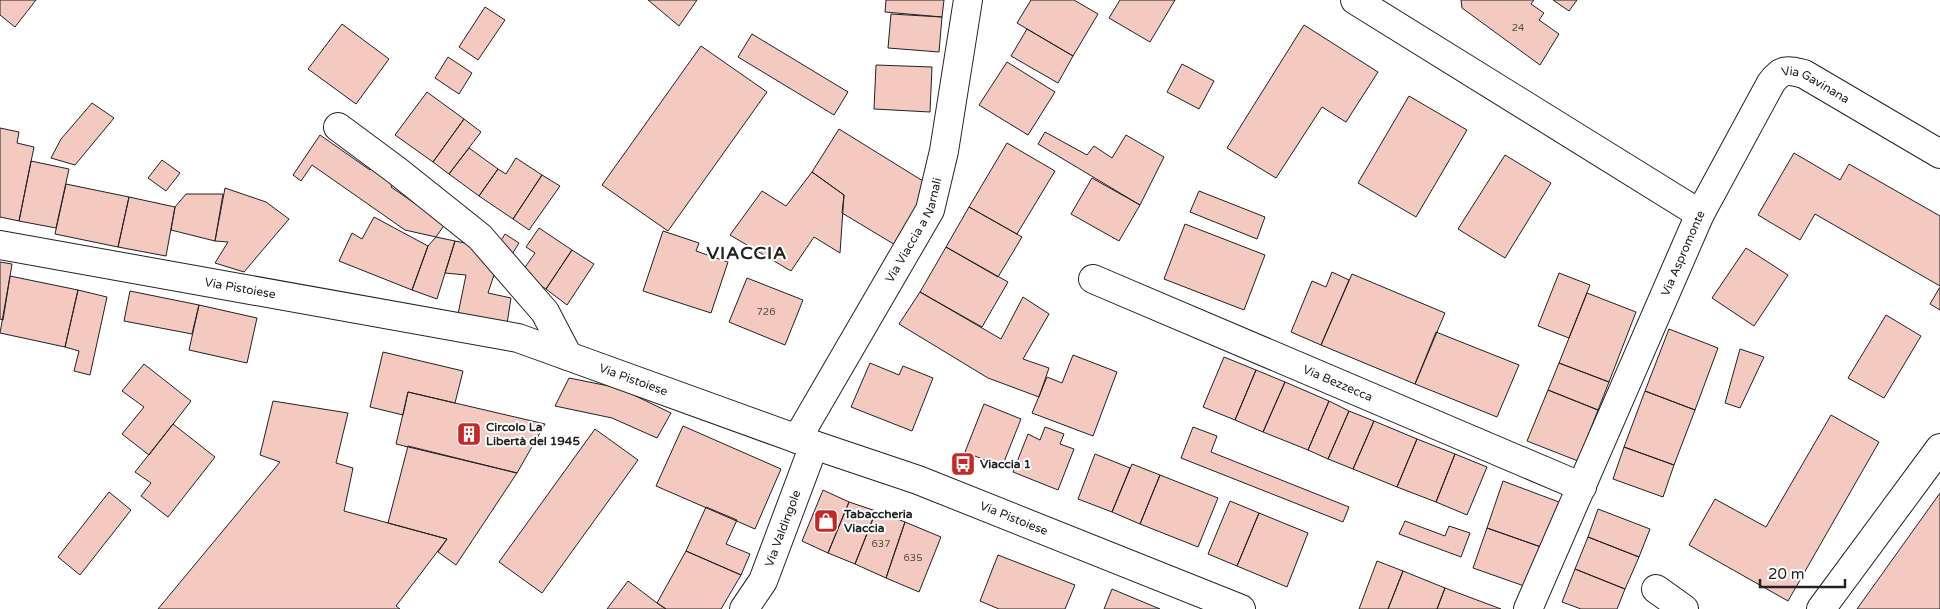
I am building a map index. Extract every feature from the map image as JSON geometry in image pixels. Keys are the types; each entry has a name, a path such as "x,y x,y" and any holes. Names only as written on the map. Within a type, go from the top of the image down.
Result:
{"street":[{"name":"Via Viaccia a Narnali","path":"806,442 930,210 944,151 968,0"},
{"name":"Via Aspromonte","path":"1355,0 1700,214 1528,609"},
{"name":"Via Gavinana","path":"1700,214 1771,83 1779,73 1788,70 1804,74 1940,154"},
{"path":"338,127 396,170 480,237 545,312 568,356"},
{"name":"Via Pistoiese","path":"0,245 518,338 806,442 918,480 1241,609"},
{"name":"Via Bezzecca","path":"1093,279 1582,487"},
{"name":"Via Valdingole","path":"744,609 763,581 806,442"},
{"path":"1821,609 1940,448"},
{"path":"1656,588 1684,609"}],"building":[{"path":"0,0 36,0 15,27 0,15"},
{"path":"648,0 697,0 679,26"},
{"path":"886,0 944,0 942,17 885,12"},
{"path":"1031,0 1074,0 1098,14 1073,56 1017,23"},
{"path":"1120,0 1175,0 1150,42 1109,18"},
{"path":"1461,0 1534,0 1531,4 1544,13 1539,20 1559,34 1540,65 1462,8"},
{"path":"1553,0 1577,0 1569,11"},
{"path":"485,7 505,20 478,60 459,47"},
{"path":"891,14 942,17 939,52 888,48"},
{"path":"342,24 389,59 356,104 308,69"},
{"path":"1304,25 1378,72 1346,122 1322,107 1276,178 1227,148"},
{"path":"1027,29 1073,56 1058,83 1011,56"},
{"path":"752,34 848,92 834,115 738,57"},
{"path":"701,46 767,92 668,231 602,185"},
{"path":"448,57 472,73 459,94 435,78"},
{"path":"1007,62 1055,92 1028,135 979,105"},
{"path":"1182,64 1214,81 1199,109 1167,92"},
{"path":"876,65 932,67 930,112 874,109"},
{"path":"427,92 464,119 433,162 395,135"},
{"path":"1409,96 1467,130 1416,217 1358,183"},
{"path":"92,103 114,118 75,165 51,158 61,139"},
{"path":"464,119 481,132 449,174 433,162"},
{"path":"0,128 19,132 17,143 34,147 19,221 0,217"},
{"path":"839,129 931,186 897,246 842,213 844,195 812,172"},
{"path":"1045,132 1087,155 1094,146 1112,158 1126,135 1164,157 1140,205 1038,144"},
{"path":"320,135 370,170 374,164 396,179 391,187 445,224 436,237 405,230 312,165 301,181 293,175"},
{"path":"1007,143 1055,171 1017,234 969,207"},
{"path":"469,148 498,169 479,196 449,174"},
{"path":"1794,153 1840,180 1849,164 1940,216 1940,286 1815,214 1800,240 1758,215"},
{"path":"1505,155 1551,183 1505,258 1458,229"},
{"path":"516,158 542,175 513,219 479,196 498,169 506,174"},
{"path":"162,160 180,173 166,191 148,178"},
{"path":"31,161 69,169 56,228 19,221"},
{"path":"812,172 844,195 840,253 814,237 791,271 730,235 762,191 786,206"},
{"path":"542,175 560,186 529,230 513,219"},
{"path":"1092,178 1140,205 1119,241 1071,214"},
{"path":"66,184 129,197 118,247 55,234"},
{"path":"225,188 266,202 289,219 244,272 215,263 228,242 215,241"},
{"path":"1199,191 1265,217 1257,239 1190,212"},
{"path":"186,194 223,194 215,241 171,230 175,207"},
{"path":"129,197 175,207 166,256 118,247"},
{"path":"969,207 1022,237 998,277 946,247"},
{"path":"374,217 428,246 412,290 339,261 352,233 362,239"},
{"path":"1185,224 1265,255 1244,310 1164,279"},
{"path":"539,228 572,250 546,289 521,273 535,253 526,247"},
{"path":"663,231 699,243 696,251 728,262 711,313 643,291"},
{"path":"505,234 519,243 511,256 497,247"},
{"path":"436,237 455,241 437,299 412,290 428,246"},
{"path":"455,241 470,244 496,269 488,293 511,298 507,324 458,314 466,275 445,273"},
{"path":"946,247 1008,282 982,327 920,292"},
{"path":"1746,248 1788,275 1754,326 1712,298"},
{"path":"572,250 594,264 567,305 546,289"},
{"path":"0,262 12,264 3,320 0,319"},
{"path":"1332,272 1349,280 1321,345 1291,332 1312,281 1326,287"},
{"path":"1559,273 1590,285 1569,338 1538,326"},
{"path":"1352,274 1445,313 1415,384 1321,345"},
{"path":"10,276 78,290 65,347 0,333"},
{"path":"747,278 803,300 785,345 729,322"},
{"path":"1940,287 1940,310 1930,304"},
{"path":"78,290 107,297 90,375 74,371 79,351 65,347"},
{"path":"130,291 199,305 192,334 124,321"},
{"path":"920,292 1001,339 1023,297 1049,314 1023,359 1049,368 1039,397 988,378 899,324"},
{"path":"1587,293 1636,312 1609,382 1559,363"},
{"path":"199,305 257,318 247,363 189,350"},
{"path":"1886,315 1921,336 1884,398 1848,378"},
{"path":"1669,329 1718,348 1695,410 1645,391"},
{"path":"1436,332 1519,365 1497,417 1415,384"},
{"path":"1740,349 1764,357 1740,408 1725,403"},
{"path":"383,352 463,371 455,403 408,392 403,415 370,407"},
{"path":"1073,355 1117,372 1093,436 1032,413 1047,377 1062,383"},
{"path":"1224,357 1256,370 1235,420 1203,407"},
{"path":"870,363 899,375 903,366 933,378 912,431 851,407"},
{"path":"1559,363 1609,382 1598,410 1548,390"},
{"path":"144,364 191,401 149,455 122,434 144,407 122,391"},
{"path":"1256,370 1285,382 1263,432 1235,420"},
{"path":"569,378 619,388 671,413 657,438 612,418 555,406"},
{"path":"1285,382 1329,401 1308,450 1263,432"},
{"path":"1548,390 1598,410 1578,461 1527,441"},
{"path":"1645,391 1695,410 1674,465 1624,447"},
{"name":"Circolo La Libertà del 1945","path":"408,392 545,424 517,473 396,444"},
{"path":"273,401 348,413 336,463 353,468 344,511 447,539 396,606 400,609 158,609 280,462 260,455"},
{"path":"1329,401 1349,411 1328,459 1308,450"},
{"path":"984,404 1021,419 1002,467 965,452"},
{"path":"1349,411 1374,421 1353,469 1328,459"},
{"path":"1831,415 1879,442 1788,601 1689,545 1715,499 1766,527"},
{"path":"1374,421 1417,439 1397,487 1353,469"},
{"path":"173,424 215,457 168,517 141,496 151,483 135,472"},
{"path":"683,426 781,469 755,529 656,486"},
{"path":"1045,427 1064,434 1060,444 1074,449 1058,490 1013,472 1028,434 1040,440"},
{"path":"1193,427 1217,436 1211,452 1349,507 1343,522 1181,458"},
{"path":"595,429 638,460 542,593 499,562"},
{"path":"1417,439 1455,454 1436,502 1397,487"},
{"path":"408,446 517,473 456,565 438,552 447,539 388,523"},
{"path":"1624,447 1674,465 1663,497 1613,479"},
{"path":"1095,454 1130,468 1112,512 1078,499"},
{"path":"1455,454 1487,467 1467,515 1436,502"},
{"path":"1132,464 1160,475 1140,524 1112,512"},
{"path":"1160,475 1218,498 1198,547 1140,524"},
{"path":"1503,481 1559,502 1541,547 1487,528"},
{"name":"Tabaccheria Viaccia","path":"823,490 849,502 828,553 802,541"},
{"path":"109,492 131,510 80,575 58,557"},
{"path":"1940,493 1940,609 1857,609"},
{"path":"1230,501 1259,513 1237,566 1208,554"},
{"path":"849,502 876,511 855,564 828,553"},
{"path":"706,507 737,520 726,544 750,554 741,575 686,551"},
{"path":"1598,509 1650,529 1639,557 1588,537"},
{"path":"876,511 905,522 886,578 855,564"},
{"path":"1259,513 1308,533 1287,587 1237,566"},
{"path":"1405,521 1445,536 1449,526 1470,533 1461,557 1399,534"},
{"path":"905,522 941,537 919,592 886,578"},
{"path":"1487,528 1541,547 1527,587 1473,568"},
{"path":"1588,537 1639,557 1625,589 1575,569"},
{"path":"686,551 741,575 721,609 666,609 657,603"},
{"path":"998,555 1075,585 1065,609 999,609 980,601"},
{"path":"1377,561 1403,571 1388,609 1359,609"},
{"path":"1575,569 1625,589 1617,609 1581,609 1562,602"},
{"path":"1403,571 1445,588 1437,609 1388,609"},
{"path":"628,581 657,603 666,609 607,609"},
{"path":"1445,588 1501,609 1437,609"},
{"path":"1112,589 1160,609 1104,609"}],"place":[{"name":"Circolo La Libertà del 1945","path":"469,434"},
{"name":"Viaccia 1","path":"963,464"},
{"name":"Tabaccheria Viaccia","path":"826,521"}],"district":[{"name":"VIACCIA","path":"747,253"}]}
